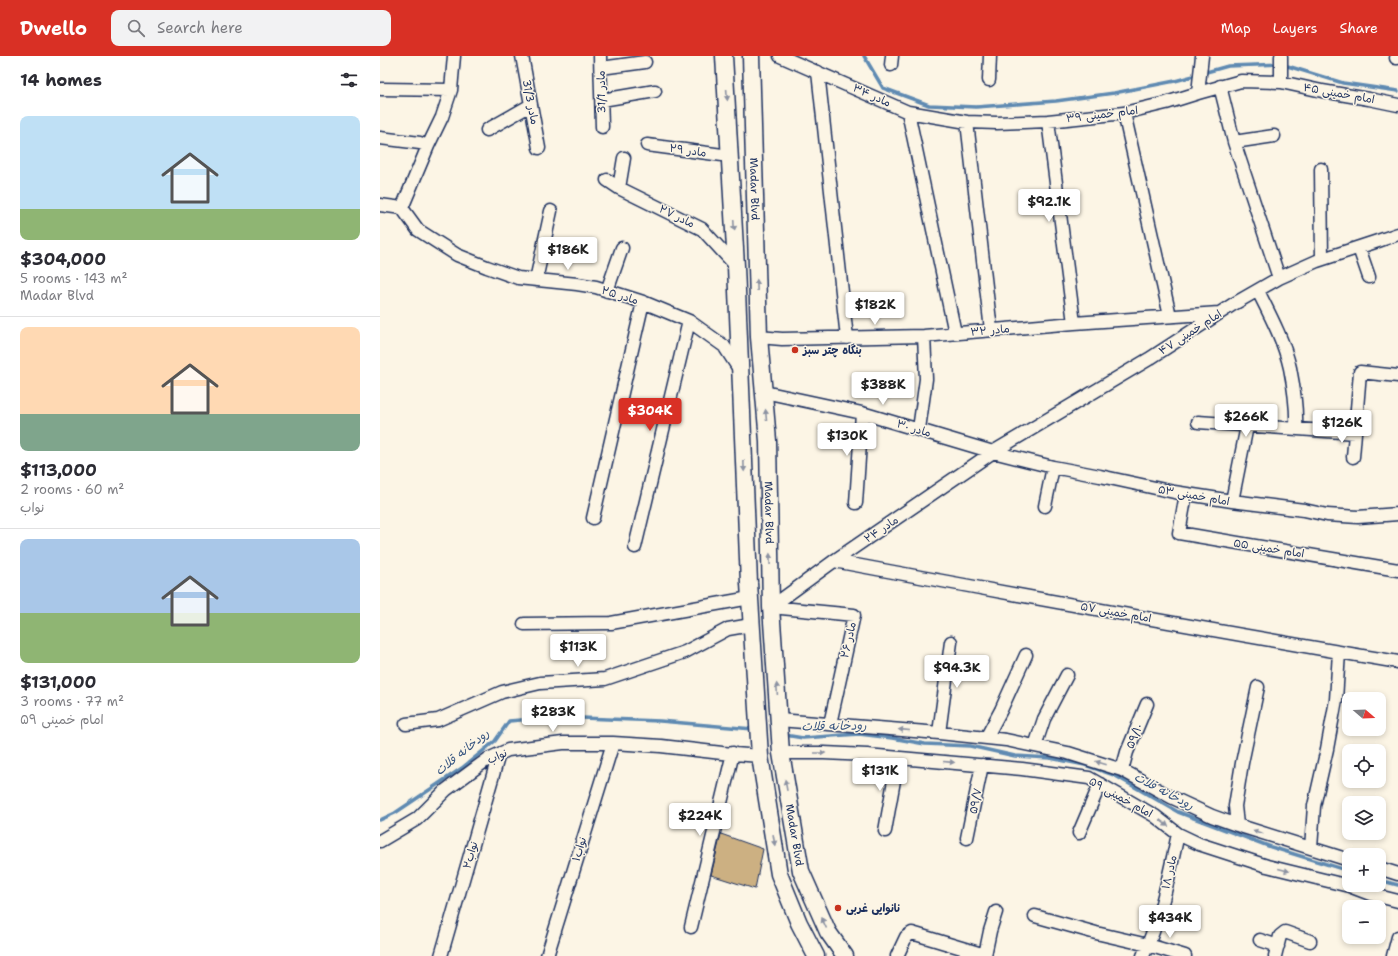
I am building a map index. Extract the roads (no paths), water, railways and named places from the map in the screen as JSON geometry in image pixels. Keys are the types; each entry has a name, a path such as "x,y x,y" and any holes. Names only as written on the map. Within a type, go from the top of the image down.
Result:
{"main road":[{"name":"Madar Blvd","path":"724,56 736,266 739,369 751,625 760,751 779,874 799,923 816,956"},
{"name":"Madar Blvd","path":"751,56 759,337 768,441 771,607 781,749 801,871 828,932 845,956"},
{"path":"743,442 768,441"}],"street":[{"path":"380,205 402,208 442,117 451,90 454,56"},
{"name":"مادر 31/3","path":"522,56 539,148"},
{"name":"مادر ۳۴","path":"780,56 908,112 967,122"},
{"path":"989,80 990,56"},
{"path":"1198,93 1202,56"},
{"path":"1281,56 1281,82"},
{"path":"601,62 645,62"},
{"name":"مادر 31/1","path":"601,62 602,127"},
{"path":"818,72 847,338"},
{"name":"امام خمینی ۴۵","path":"1220,86 1241,81 1281,82 1322,92 1398,105"},
{"path":"1220,86 1234,142 1279,278"},
{"name":"امام خمینی ۳۹","path":"967,122 997,123 1048,121 1124,114 1220,86"},
{"path":"381,89 451,90"},
{"path":"602,100 655,91"},
{"path":"487,130 531,105"},
{"path":"908,112 955,333"},
{"path":"1124,114 1170,316"},
{"path":"1048,121 1074,323"},
{"path":"967,122 991,330"},
{"path":"1234,142 1274,136"},
{"path":"380,138 420,143 428,146"},
{"name":"مادر ۲۹","path":"647,144 730,156"},
{"path":"620,188 624,158"},
{"path":"1321,169 1322,259"},
{"name":"مادر ۲۷","path":"607,180 702,229 736,266"},
{"name":"مادر ۲۵","path":"402,208 418,230 457,255 518,278 596,287 643,302 689,322 724,346 739,369"},
{"path":"536,280 551,211"},
{"name":"امام خمینی ۴۷","path":"993,452 1149,359 1220,313 1279,278 1322,259 1398,234"},
{"path":"607,291 622,248"},
{"path":"1359,248 1369,277"},
{"path":"1258,291 1278,334 1290,367 1297,413 1296,429"},
{"path":"593,518 643,302"},
{"name":"مادر ۳۲","path":"759,337 782,339 924,336 1074,323 1220,313"},
{"path":"636,547 689,322"},
{"path":"919,429 926,378 924,336"},
{"path":"1353,457 1360,372 1398,376"},
{"name":"مادر ۳۰","path":"764,392 862,413 993,452"},
{"path":"856,503 862,413"},
{"path":"1198,422 1355,433"},
{"path":"1232,502 1248,426"},
{"name":"امام خمینی ۵۳","path":"993,452 1053,467 1232,502 1304,510 1327,515 1358,517 1398,514"},
{"name":"مادر ۲۴","path":"771,607 993,452"},
{"path":"1045,506 1053,467"},
{"name":"امام خمینی ۵۵","path":"1186,494 1179,533 1398,570"},
{"name":"امام خمینی ۵۷","path":"834,562 1162,620 1229,634 1398,662"},
{"path":"524,624 611,623 750,598"},
{"name":"مادر ۲۶","path":"771,607 854,615 830,724"},
{"path":"406,724 438,720 502,692 540,683 605,678 685,652 728,629 751,625"},
{"path":"939,733 951,642"},
{"path":"1311,848 1314,806 1336,700 1339,652"},
{"path":"986,738 1001,710 1026,655"},
{"path":"1035,746 1044,719 1067,675"},
{"path":"1237,825 1235,806 1242,763 1258,687"},
{"name":"۵۹/۱۰","path":"1122,770 1127,752 1148,704"},
{"name":"امام خمینی ۵۹","path":"779,724 830,724 939,733 1006,740 1068,753 1122,770 1178,800 1212,816 1342,858"},
{"name":"نواب","path":"380,841 418,819 446,790 488,759 508,750 563,743 613,743 732,753 760,751"},
{"name":"نواب۱","path":"546,956 613,743"},
{"name":"امام خمینی ۵۹","path":"781,749 982,765 1089,778 1148,812 1178,834 1199,844 1267,866 1349,886 1370,894 1398,901"},
{"path":"691,927 732,753"},
{"name":"نواب۲","path":"441,956 499,754"},
{"path":"885,831 898,758"},
{"name":"۵۹/۷","path":"968,838 982,765"},
{"path":"1079,833 1100,784"},
{"name":"مادر ۱۸","path":"1143,956 1148,945 1169,877 1178,834"},
{"path":"1386,870 1398,874"},
{"path":"897,956 906,937 912,933 987,956 990,931 996,912"},
{"path":"1035,916 1185,956"},
{"path":"1260,940 1277,951 1280,936 1285,932 1310,942"},
{"path":"1393,956 1398,936"}],"waterway":[{"path":"864,56 883,88 929,105 976,107 1056,101 1114,93 1175,81 1197,75"},
{"path":"1203,73 1228,66 1281,64 1343,83 1398,91"},
{"name":"رودخانه قلات","path":"380,820 395,813 462,768 495,741 509,721 555,717 660,721 753,729"},
{"name":"رودخانه قلات","path":"785,735 803,738 859,734 925,744 970,746 1015,756 1050,758 1085,765 1114,775 1178,812 1271,847 1342,869"},
{"name":"رودخانه قلات","path":"1386,882 1398,885"}],"place":[{"name":"بنگاه چتر سبز","path":"795,350"},
{"name":"نانوایی غربی","path":"838,908"}]}
